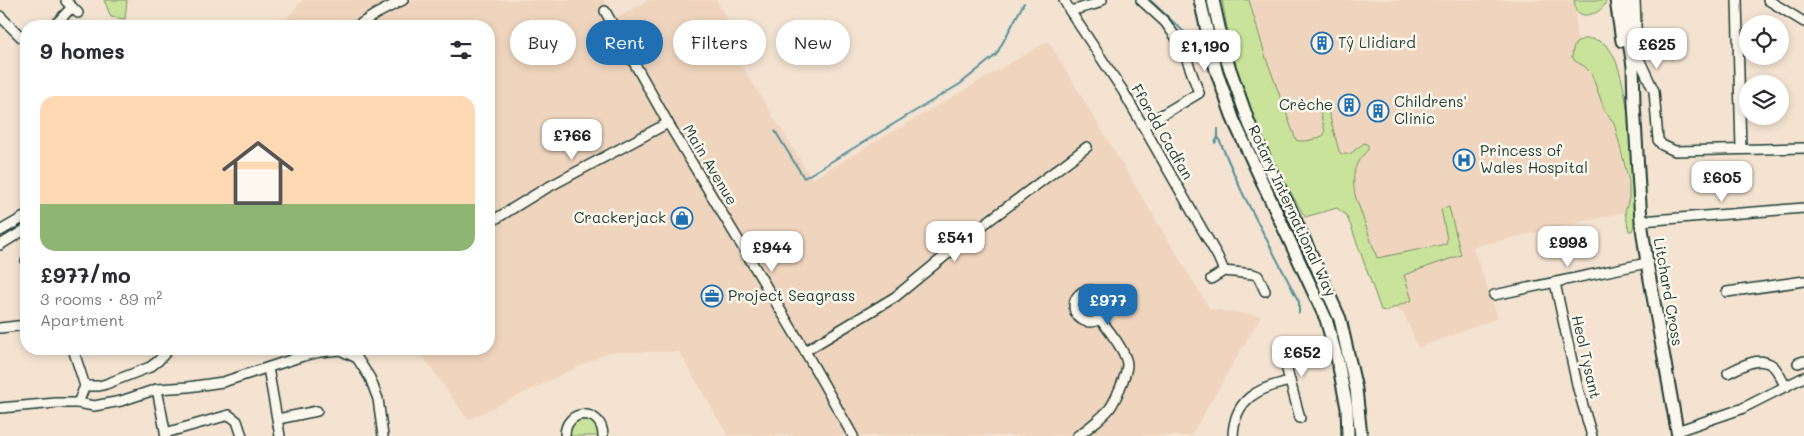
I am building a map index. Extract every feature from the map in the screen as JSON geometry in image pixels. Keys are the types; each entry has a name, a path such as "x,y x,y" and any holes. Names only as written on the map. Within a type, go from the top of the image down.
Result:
{"main road":[{"name":"Rotary International Way","path":"1200,0 1216,70 1238,130 1326,318 1338,362 1346,408 1348,436"},
{"name":"Rotary International Way","path":"1213,0 1225,55 1249,123 1340,319 1356,389 1361,436"},
{"path":"1616,0 1618,23 1634,104"},
{"path":"1626,0 1627,29 1633,66 1634,104"},
{"name":"Litchard Cross","path":"1634,104 1642,221 1647,263 1677,433"}],"street":[{"path":"366,20 403,0"},
{"name":"Ffordd Cadfan","path":"1064,0 1123,91 1224,270"},
{"path":"1070,11 1096,4 1102,0"},
{"path":"1141,0 1165,22 1182,46 1199,93 1143,126"},
{"path":"1635,0 1637,50 1654,91 1658,140 1662,145 1675,151 1804,148"},
{"path":"1737,0 1741,149"},
{"path":"1768,0 1804,22"},
{"path":"60,20 72,7"},
{"name":"Main Avenue","path":"605,11 668,123 805,351 853,436"},
{"path":"0,16 20,36"},
{"path":"495,219 541,191 668,123"},
{"path":"805,351 894,297 979,228 1087,147"},
{"path":"1642,221 1804,208"},
{"path":"0,231 20,219"},
{"path":"0,245 20,233"},
{"path":"1494,295 1647,263"},
{"path":"1211,279 1224,270 1253,274 1258,276 1265,291"},
{"path":"1726,292 1804,281"},
{"name":"Heol Tysant","path":"1555,282 1578,390 1592,436"},
{"path":"1077,436 1110,409 1122,383 1127,365 1116,342 1099,318"},
{"path":"0,328 20,326"},
{"path":"1280,344 1300,418"},
{"path":"75,355 85,386 78,404"},
{"path":"85,386 106,384 150,367 164,355"},
{"path":"0,408 56,403 94,406 121,401 157,389 223,382 310,355"},
{"path":"351,355 357,358 370,378 378,400 383,436"},
{"path":"1728,373 1749,362 1761,361 1774,366 1786,386"},
{"path":"268,368 280,436"},
{"path":"1677,433 1741,409 1804,377"},
{"path":"1234,436 1237,414 1250,396 1269,385 1290,381"},
{"path":"157,389 166,434 229,415 237,422 242,436"},
{"path":"278,419 317,411"},
{"path":"562,434 571,419 576,416 589,415 599,422 603,436"}],"shaded area":[{"path":"302,0 604,0 615,19 649,0 716,0 728,20 673,20 673,65 741,65 812,179 1048,41 1210,309 1261,316 1191,436 728,436 679,352 609,352 468,420 422,355 495,355 495,20 286,20"},
{"name":"Princess of Wales Hospital","path":"1243,0 1574,0 1576,35 1608,101 1634,210 1473,247 1498,318 1418,348 1404,313 1392,308 1348,213 1289,138"}],"green space":[{"path":"104,0 127,0 125,19 111,17"},
{"path":"1222,0 1249,0 1266,58 1296,140 1310,140 1324,135 1325,131 1318,105 1326,103 1341,154 1350,154 1364,143 1368,145 1368,150 1359,160 1355,170 1354,188 1377,258 1446,244 1447,239 1441,209 1449,207 1461,255 1404,275 1412,300 1386,311 1381,310 1346,215 1337,208 1305,217 1275,163 1249,107 1234,60"},
{"path":"1574,0 1607,0 1598,12 1583,15 1576,11"},
{"path":"1583,39 1596,40 1608,47 1621,76 1628,115 1632,157 1635,210 1632,231 1629,231 1625,212 1629,198 1629,182 1614,123 1605,111 1591,73 1572,57 1575,44"},
{"path":"580,420 594,424 599,436 569,436 572,426"}],"waterway":[{"path":"1151,1 1184,32 1185,43"},
{"path":"775,131 804,178 960,84 996,55 1024,3"},
{"path":"1215,143 1218,137 1218,129"},
{"path":"1218,137 1242,192 1299,302 1299,313"}],"place":[{"name":"Tŷ Llidiard","path":"1322,43"},
{"name":"Crèche","path":"1349,105"},
{"name":"Childrens' Clinic","path":"1378,111"},
{"name":"Princess of Wales Hospital","path":"1464,160"},
{"name":"Crackerjack","path":"682,218"},
{"name":"Project Seagrass","path":"712,296"}]}
